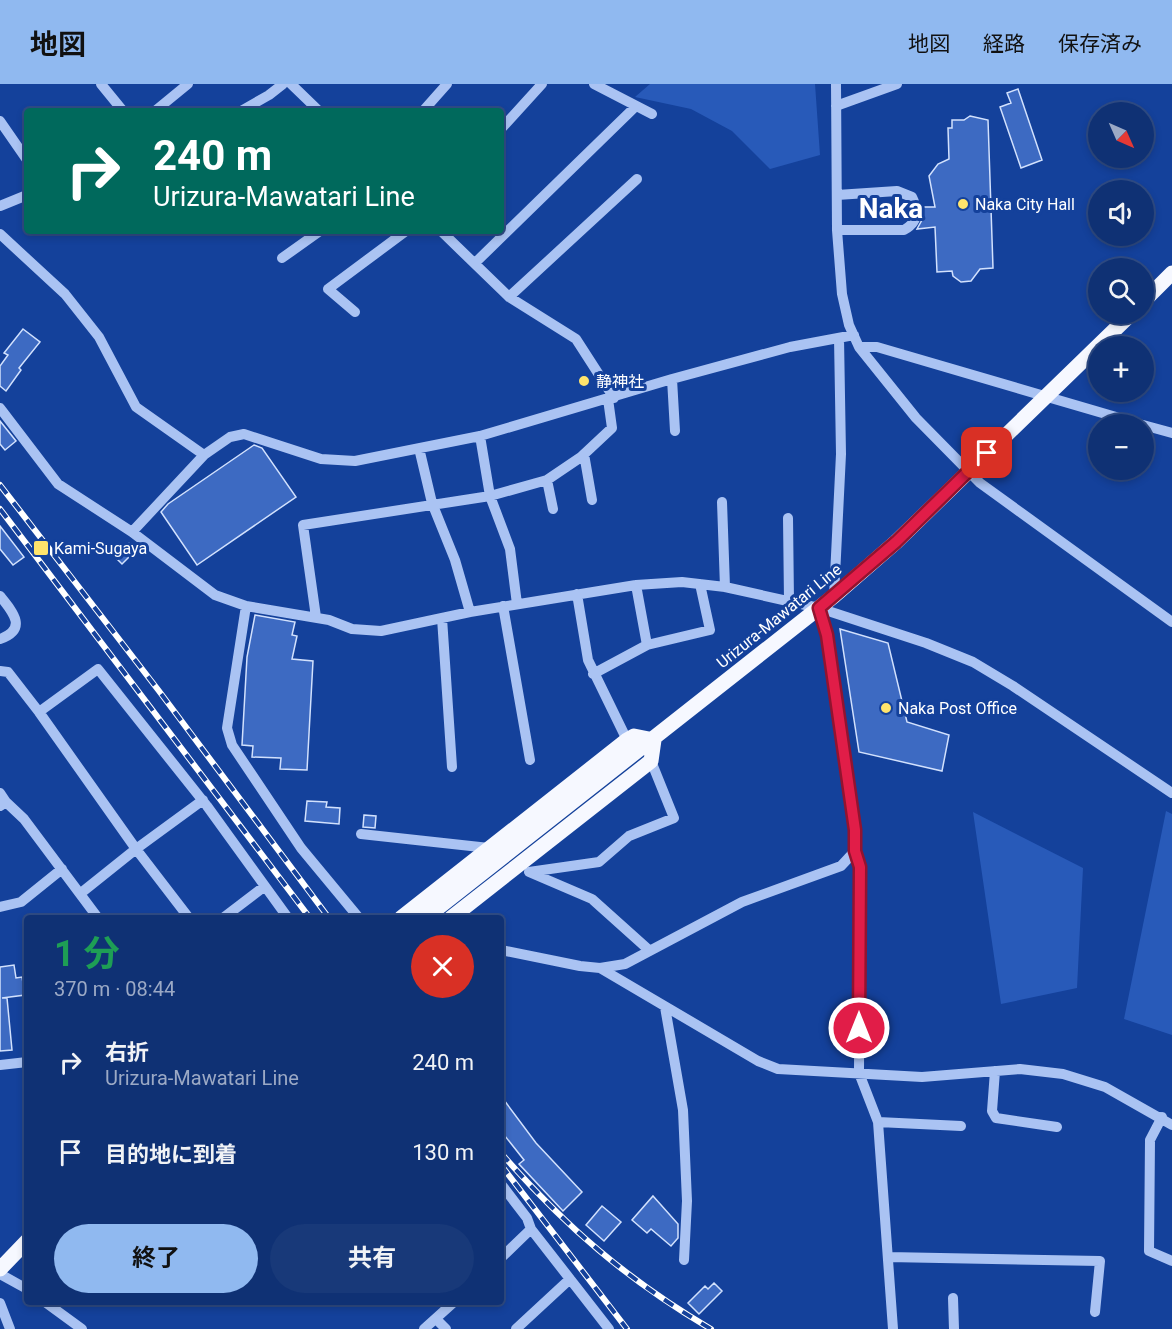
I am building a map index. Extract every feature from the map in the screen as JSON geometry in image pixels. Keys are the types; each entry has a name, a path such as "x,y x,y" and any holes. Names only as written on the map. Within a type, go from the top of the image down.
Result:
{"main road":[{"path":"1154,291 1172,273"},
{"name":"Urizura-Mawatari Line","path":"429,915 834,596 896,542 1121,324"},
{"path":"405,915 627,740 644,736 654,740 651,761 455,915"},
{"path":"0,1271 24,1244"}],"street":[{"path":"101,84 121,108"},
{"path":"159,108 188,84"},
{"path":"246,108 283,84"},
{"path":"291,84 316,108"},
{"path":"426,108 447,84"},
{"path":"504,126 542,84"},
{"path":"594,84 652,114"},
{"path":"836,84 837,230 842,294 859,347 916,418 968,472 1038,526 1172,622"},
{"path":"836,106 897,84"},
{"path":"476,262 636,106"},
{"path":"0,121 24,156"},
{"path":"509,297 638,179"},
{"path":"837,195 897,191 912,197 917,206 916,218 912,225 904,230 837,230"},
{"path":"0,206 24,196"},
{"path":"0,234 65,294 92,329 136,407 204,455"},
{"path":"282,258 316,234"},
{"path":"355,312 328,289 402,234"},
{"path":"316,617 303,525 432,503 490,496 547,480 584,454 612,428 611,398 576,339 509,297 476,262 444,234"},
{"path":"132,531 204,455 230,437 243,434 321,459 355,461 480,436 672,379 790,347 854,335"},
{"path":"834,596 841,454 839,338"},
{"path":"859,347 877,347 1104,414"},
{"path":"672,379 675,431"},
{"path":"0,408 58,484 132,531 215,595 246,606 316,617 352,629 381,631 503,606 636,585 682,582 725,587 819,608 974,662 1172,794"},
{"path":"1154,428 1172,433"},
{"path":"480,436 490,496 510,549 517,604"},
{"path":"419,448 432,503 455,560 470,612"},
{"path":"584,454 592,500"},
{"path":"547,480 553,509"},
{"path":"722,502 725,587"},
{"path":"788,518 789,601"},
{"path":"593,674 647,645 710,630 700,584"},
{"path":"636,585 647,645"},
{"path":"577,594 588,660 627,740"},
{"path":"0,597 15,617 16,624 9,635 0,639"},
{"path":"246,606 227,728 232,745 301,848 357,915"},
{"path":"503,606 530,760"},
{"path":"819,608 827,635 855,830 855,851 860,867 859,1073 878,1122 892,1329"},
{"path":"442,618 452,767"},
{"path":"39,712 98,669 202,800 286,915"},
{"path":"0,671 8,672 39,712 136,849 187,915"},
{"path":"513,870 529,872 599,862 629,836 674,818 651,761"},
{"path":"2,800 24,819 96,915"},
{"path":"81,892 202,800"},
{"path":"361,834 489,848"},
{"path":"504,951 571,965 600,968 625,964 742,902 833,870 848,861 855,851"},
{"path":"0,907 21,902 62,869"},
{"path":"529,872 592,899 650,951"},
{"path":"227,915 265,886"},
{"path":"600,968 758,1061 778,1069 922,1077 1020,1069 1063,1074 1105,1088 1172,1125"},
{"path":"664,1007 683,1110 687,1201 684,1260"},
{"path":"0,1065 24,1062"},
{"path":"995,1071 992,1111 996,1118 1057,1127"},
{"path":"1162,1118 1150,1140 1149,1251 1172,1262"},
{"path":"878,1122 961,1126"},
{"path":"504,1188 527,1218 531,1229 606,1328"},
{"path":"504,1255 531,1229"},
{"path":"888,1257 1100,1261 1095,1312"},
{"path":"0,1271 24,1287"},
{"path":"516,1329 570,1279"},
{"path":"953,1298 954,1329"},
{"path":"0,1303 10,1329"},
{"path":"49,1305 82,1329"},
{"path":"424,1329 451,1305"},
{"path":"436,1319 446,1329"}],"shaded area":[{"path":"650,84 815,84 820,155 770,169 732,131 691,109 635,97"},
{"path":"1166,811 1172,814 1172,1035 1124,1019"},
{"path":"973,812 1083,868 1077,988 1001,1004"}],"building":[{"path":"1018,89 1042,160 1021,168 1000,107 1011,103 1007,93"},
{"name":"Naka City Hall","path":"970,116 988,120 993,268 980,269 971,281 961,282 953,276 952,271 937,272 935,227 917,229 923,218 923,207 935,207 929,176 938,164 949,159 948,128 952,128 952,120 964,120"},
{"path":"23,329 40,342 19,368 21,370 6,391 0,386 0,366 8,355 4,353"},
{"path":"0,421 16,441 5,450 0,444"},
{"path":"254,445 262,448 296,497 197,565 161,512 168,504"},
{"path":"0,526 24,557 13,565 0,549"},
{"path":"129,543 136,550 122,564 115,557"},
{"path":"255,615 295,622 292,635 297,636 292,659 313,661 307,770 280,769 281,758 252,757 253,746 242,745 247,657"},
{"path":"840,629 888,643 907,722 949,735 942,771 859,752"},
{"path":"307,801 327,802 326,807 340,808 339,824 305,821"},
{"path":"364,815 376,816 375,828 363,827"},
{"path":"14,965 16,978 22,977 24,995 2,998 7,998 12,1050 0,1051 0,967"},
{"path":"504,1100 536,1143 582,1192 563,1211 519,1164 524,1160 504,1135"},
{"path":"653,1196 678,1224 678,1238 671,1246 651,1229 647,1233 632,1220"},
{"path":"602,1206 621,1222 604,1241 586,1225"},
{"path":"714,1283 722,1291 699,1314 688,1303 705,1286 708,1289"}],"railway":[{"path":"0,485 159,691 327,915"},
{"path":"0,509 308,915"},
{"path":"504,1156 549,1205 598,1250 651,1291 711,1329"},
{"path":"504,1169 627,1329"}],"place":[{"name":"Naka City Hall","path":"963,204"},
{"name":"静神社","path":"584,381"},
{"name":"Kami-Sugaya","path":"41,548"},
{"name":"Naka Post Office","path":"886,708"}],"district":[{"name":"Naka","path":"891,208"}],"route":[{"path":"859,1028 860,867 855,851 857,844 827,635 819,608 896,542 987,453"}]}
